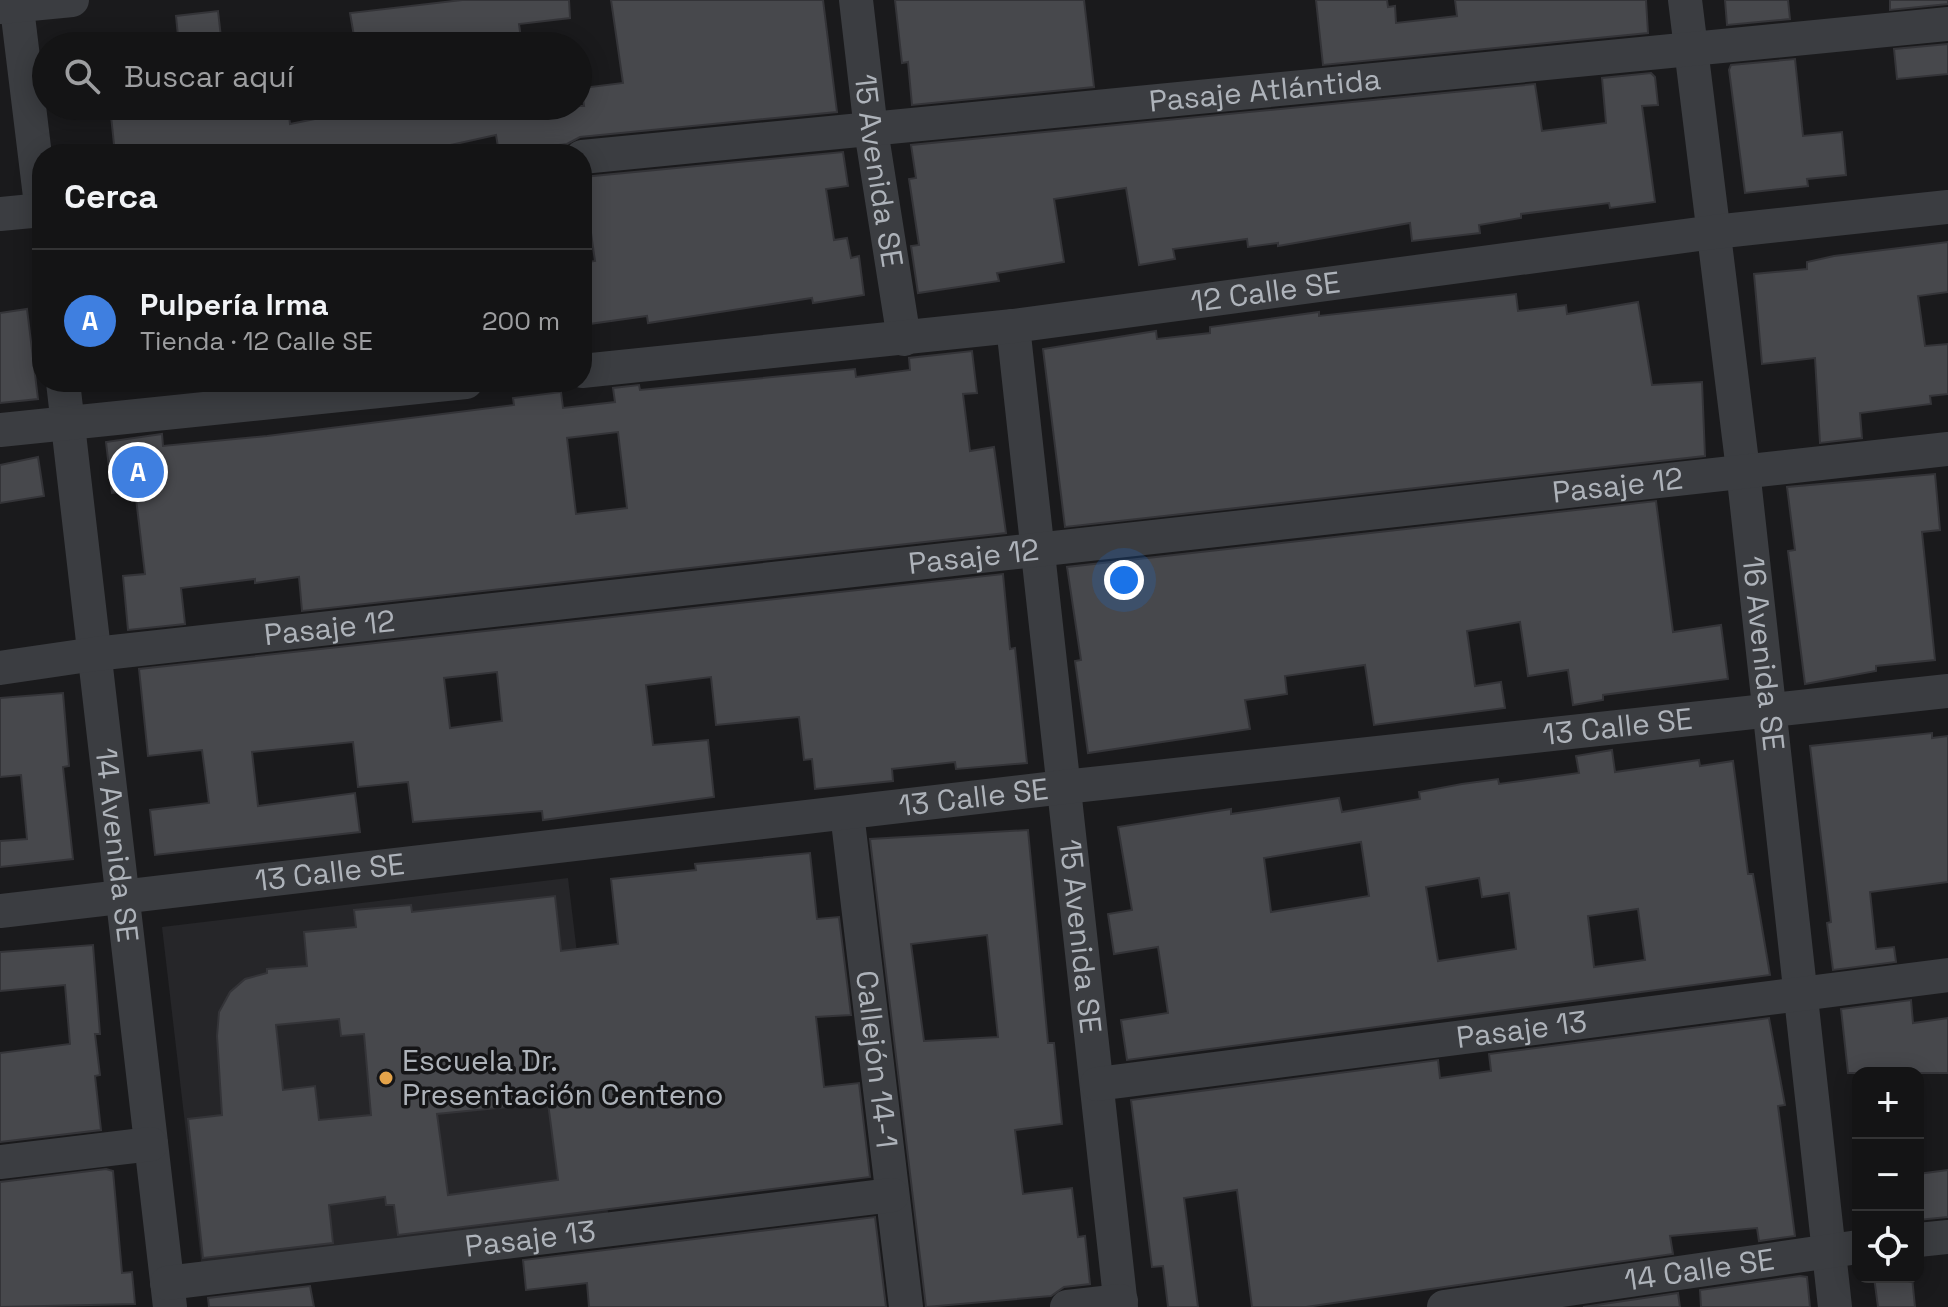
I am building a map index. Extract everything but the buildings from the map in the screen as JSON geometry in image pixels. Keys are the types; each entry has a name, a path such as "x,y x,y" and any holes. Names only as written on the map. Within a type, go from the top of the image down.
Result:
{"street":[{"path":"32,144 11,4 72,0"},
{"name":"15 Avenida SE","path":"856,0 871,130 904,339"},
{"name":"16 Avenida SE","path":"1685,0 1743,470 1798,994 1843,1248 1835,1307"},
{"name":"Pasaje Atlántida","path":"592,156 1948,24"},
{"name":"12 Calle SE","path":"592,370 1013,326 1714,232 1948,207"},
{"path":"0,214 32,212"},
{"name":"15 Avenida SE","path":"1013,326 1121,1304"},
{"name":"14 Avenida SE","path":"64,392 168,1295"},
{"path":"0,430 364,392"},
{"name":"Pasaje 12","path":"0,668 95,654 1948,449"},
{"name":"13 Calle SE","path":"0,911 1064,787 1948,691"},
{"name":"Callejón 14-1","path":"847,813 906,1307"},
{"name":"Pasaje 13","path":"1097,1084 1948,975"},
{"path":"0,1162 151,1144"},
{"name":"Pasaje 13","path":"168,1295 892,1195"},
{"path":"1924,1239 1948,1237"},
{"name":"14 Calle SE","path":"1444,1307 1843,1248"},
{"path":"1067,1307 1121,1304"}],"shaded area":[{"name":"Escuela Dr. Presentación Centeno","path":"568,878 610,1229 203,1278 162,927"}],"place":[{"name":"Pulpería Irma","path":"138,472"},
{"name":"Escuela Dr. Presentación Centeno","path":"386,1078"}]}
